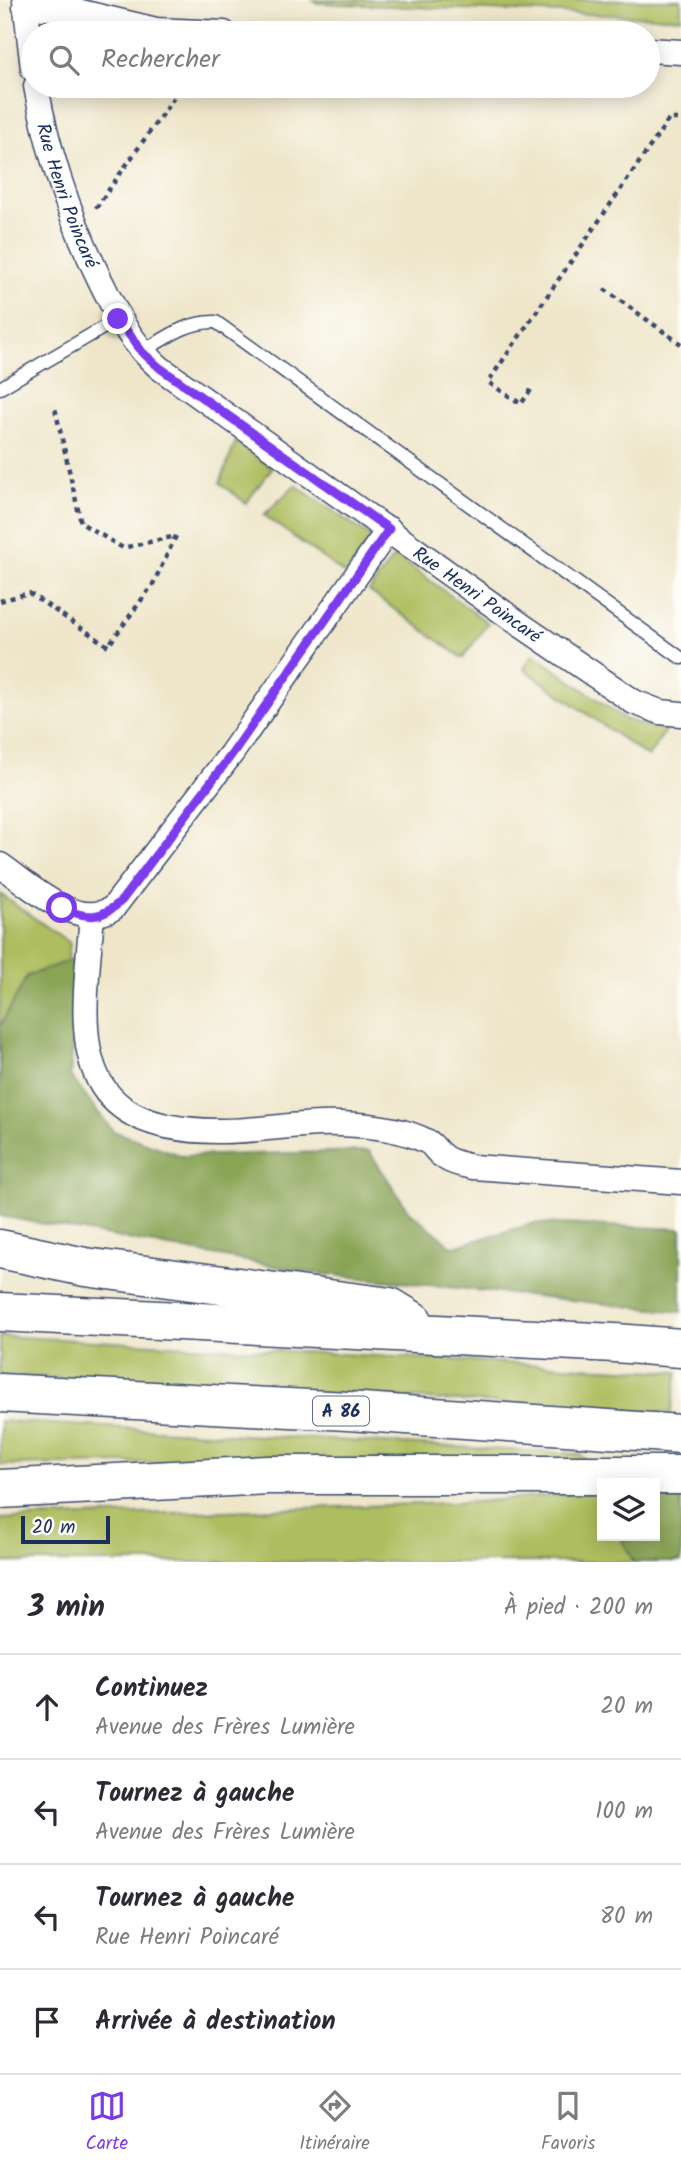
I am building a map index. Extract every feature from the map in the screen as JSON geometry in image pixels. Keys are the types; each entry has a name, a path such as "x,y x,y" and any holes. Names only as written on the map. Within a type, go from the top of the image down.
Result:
{"highway":[{"path":"0,1250 85,1267 390,1307 436,1335"},
{"path":"0,1312 681,1348"},
{"name":"A 86","path":"0,1393 348,1411 681,1434"},
{"path":"0,1489 267,1475 681,1475"}],"street":[{"path":"25,4 68,9 118,21"},
{"path":"660,51 681,52"},
{"name":"Rue Henri Poincaré","path":"39,98 53,163 77,230 118,319 142,352 160,368 521,625 634,702 660,712 681,714"},
{"path":"0,865 62,908 78,915 103,914 122,900 232,754 389,529"},
{"path":"92,916 86,988 89,1057 97,1079 120,1106 144,1119 192,1130 220,1132 339,1124 400,1131 429,1142 450,1161 472,1167 681,1182"}],"lane":[{"path":"0,388 118,319"},
{"path":"142,352 188,325 216,322 681,658"}],"path":[{"path":"77,230 101,202 175,98"},
{"path":"531,390 521,404 488,382 669,119 681,119"},
{"path":"604,289 681,344"},
{"path":"0,601 29,593 108,646 153,584 176,536 123,548 82,523 55,408"}],"green space":[{"path":"313,0 681,0 681,18 317,3"},
{"path":"236,441 272,468 246,503 220,483"},
{"path":"295,485 371,537 346,575 264,515"},
{"path":"395,555 488,623 463,658 369,591"},
{"path":"533,654 625,719 646,726 667,728 648,757 524,669"},
{"path":"0,894 70,943 51,1076 0,1201"},
{"path":"81,956 70,1076 113,1131 182,1156 369,1151 408,1210 453,1247 535,1223 681,1229 681,1312 306,1272 0,1216 0,1026 27,976"},
{"path":"0,1336 678,1372 671,1413 0,1375"},
{"path":"0,1421 579,1454 589,1462 330,1460 0,1465"},
{"path":"597,1492 597,1541 623,1541 634,1562 0,1562 0,1519 476,1502"},
{"path":"660,1494 681,1495 681,1562 634,1562 623,1541 660,1541"}],"route":[{"path":"62,908 78,915 92,916 103,914 122,900 232,754 389,529 160,368 142,352 118,319"}]}
